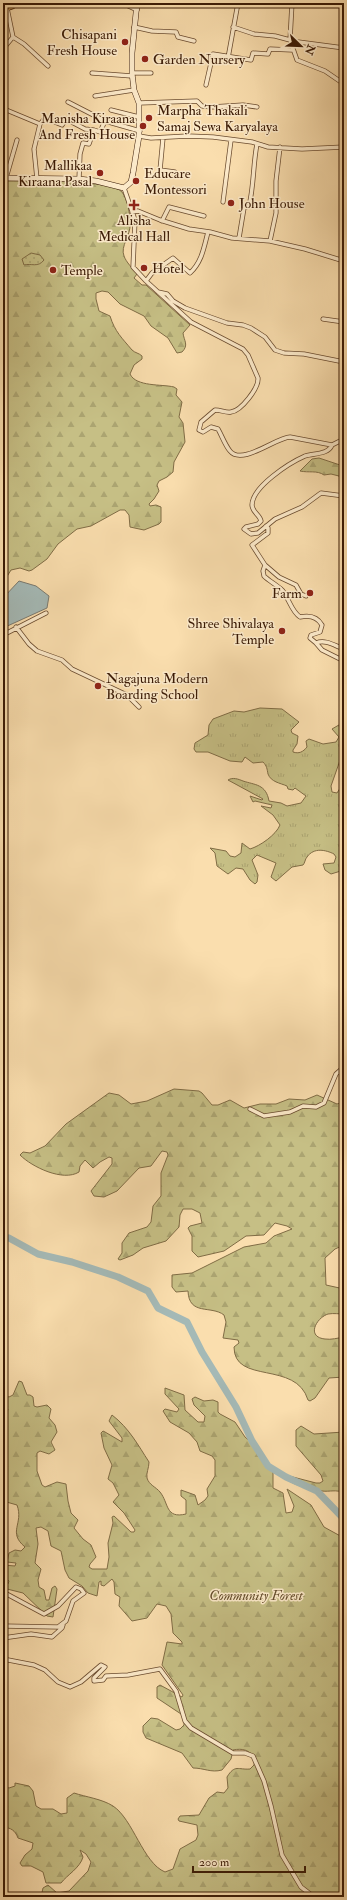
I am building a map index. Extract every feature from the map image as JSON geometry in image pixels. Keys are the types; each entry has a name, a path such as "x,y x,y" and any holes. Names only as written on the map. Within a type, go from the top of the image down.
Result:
{"main road":[{"path":"5,9 15,3"},
{"path":"5,178 79,179 101,182 124,188 127,186 132,178 139,134 140,117 139,103 134,90 132,75 134,26 137,3"}],"street":[{"path":"122,3 137,10"},
{"path":"228,58 238,3"},
{"path":"292,3 291,40 292,50 297,60 325,71 344,84"},
{"path":"5,9 13,37 24,44 48,66"},
{"path":"134,26 152,31 176,32 178,38 194,41"},
{"path":"233,28 254,34 275,36 344,48"},
{"path":"3,49 13,37"},
{"path":"206,85 213,54 228,58 251,60 253,53 264,55 268,54 270,49 292,50"},
{"path":"92,73 132,75 151,73"},
{"path":"95,96 134,90"},
{"path":"139,103 197,101 202,106 206,107 243,105 257,108"},
{"path":"68,102 105,121 139,134 163,138 188,136 213,137 268,147 311,150 344,146"},
{"path":"4,109 40,124"},
{"path":"111,110 140,117"},
{"path":"37,179 34,149 40,124 45,118 62,125 66,119 85,129 100,132 105,121"},
{"path":"79,179 82,147 84,142 89,144 94,130"},
{"path":"163,138 160,170 175,172"},
{"path":"5,178 17,140"},
{"path":"223,202 231,140"},
{"path":"239,238 244,208 249,206 252,195 253,170 257,144"},
{"path":"270,241 276,213 276,181 280,147"},
{"path":"124,188 135,220 134,267 146,281 191,322 243,349 248,355 258,378 255,390 238,409 229,413 218,410 212,412 201,422 199,430 203,432 211,427 218,429 230,451 237,454 261,450 284,437 332,445"},
{"path":"162,221 169,207 204,216"},
{"path":"132,212 138,211 189,230 270,241 305,249 344,261"},
{"path":"146,281 152,273 173,258 190,273 200,260 208,232"},
{"path":"157,291 164,292 173,301 185,308 227,323 243,324 265,337 275,350 284,353 304,354 344,362"},
{"path":"323,319 344,322"},
{"path":"344,442 340,441 332,445 328,450 304,457 260,488 252,504 252,508 261,521 258,524 246,527 244,529 247,532 255,534 266,526 302,507 321,493 344,496"},
{"path":"266,526 268,528 268,533 252,545 265,565 279,577 296,585 301,594 306,596"},
{"path":"265,565 263,571 264,576 282,590 291,603 294,613 300,617 313,617 321,622 322,629 320,632 311,635 310,638 322,650 344,661"},
{"path":"3,635 16,627 46,613"},
{"path":"16,627 29,644 37,651 62,660 72,669 127,695 139,706"},
{"path":"316,643 322,641 344,648"},
{"path":"250,1109 264,1116 290,1112 303,1106 316,1106 324,1102 336,1074 344,1067"},
{"path":"3,1592 44,1614 58,1606 76,1587 82,1589 84,1594 73,1601 62,1628 52,1637 32,1634 3,1638"},
{"path":"3,1626 56,1628 63,1625"},
{"path":"3,1659 34,1665 45,1670 58,1682 70,1687 81,1682 101,1665 104,1667 94,1678 94,1682 103,1680 106,1676 128,1675 160,1669 176,1691 185,1721 192,1728 233,1752 245,1753 253,1756 264,1781 282,1855 301,1887 314,1897"}],"green space":[{"path":"3,181 85,183 115,188 122,192 126,199 130,216 130,228 124,244 123,252 126,261 137,274 134,278 142,285 146,285 190,325 183,333 186,343 184,350 177,353 168,338 151,326 144,316 120,304 108,292 102,291 96,293 99,311 110,316 114,326 122,338 132,350 142,356 142,359 134,365 130,374 133,378 143,383 174,387 177,389 176,395 182,402 179,417 183,423 185,442 174,462 173,472 159,481 157,485 159,491 149,504 150,506 156,505 161,507 161,522 144,530 130,527 129,515 125,510 120,510 91,526 77,529 58,544 47,559 32,570 29,571 20,568 11,570 3,583"},
{"path":"31,253 40,255 44,260 37,265 24,265 22,259"},
{"path":"319,458 343,466 344,487 339,476 300,471 312,459"},
{"path":"260,708 282,709 299,722 291,730 292,733 298,736 297,744 293,750 295,753 301,752 307,747 306,741 309,739 323,744 336,742 339,737 332,729 344,722 344,749 331,786 332,792 337,793 344,782 344,870 331,874 325,870 323,864 334,863 336,857 334,854 320,850 310,854 306,858 303,865 292,867 276,881 271,877 276,863 257,855 252,860 258,875 257,882 255,884 250,880 243,869 236,868 228,874 217,866 215,853 210,848 226,851 230,856 235,857 241,853 242,843 250,849 254,848 275,833 280,825 273,815 261,806 271,808 272,805 255,801 253,802 250,796 263,799 228,780 236,779 259,786 263,788 268,795 269,801 281,803 287,806 301,803 306,796 295,788 293,790 288,789 287,786 271,779 263,762 253,763 245,757 242,762 230,761 208,752 196,752 194,749 195,743 208,735 209,725 213,719 234,711 244,712"},
{"path":"174,1089 199,1091 212,1105 218,1105 230,1100 244,1108 260,1104 276,1104 289,1099 305,1100 317,1095 337,1104 344,1102 344,1245 335,1249 325,1258 326,1285 344,1289 344,1314 328,1314 324,1316 317,1323 314,1331 319,1338 332,1339 344,1337 344,1377 329,1378 315,1398 310,1401 301,1388 291,1380 244,1366 237,1359 234,1347 239,1343 238,1340 223,1338 226,1322 224,1315 219,1312 196,1307 189,1299 188,1291 176,1292 172,1287 172,1275 192,1273 244,1247 266,1243 274,1236 292,1229 275,1223 264,1235 246,1236 224,1251 198,1257 192,1251 192,1236 188,1228 190,1226 202,1223 200,1213 192,1209 183,1209 180,1215 179,1227 166,1241 143,1248 133,1255 120,1260 118,1259 122,1253 122,1243 129,1233 147,1227 151,1222 153,1206 161,1196 161,1173 168,1155 167,1152 162,1151 151,1166 139,1168 117,1191 104,1197 94,1196 91,1191 112,1164 112,1158 109,1157 93,1168 85,1160 80,1166 79,1172 72,1175 65,1175 48,1172 25,1160 20,1155 23,1152 30,1153 45,1146 66,1124 109,1093 119,1095 131,1104 147,1101"},
{"name":"Community Forest","path":"19,1381 22,1382 27,1395 33,1397 34,1406 37,1407 47,1405 51,1409 49,1418 55,1425 57,1432 51,1442 55,1450 49,1454 40,1451 37,1453 37,1471 42,1485 45,1487 57,1482 66,1484 71,1513 78,1520 74,1528 83,1539 91,1545 96,1557 89,1567 92,1569 107,1569 109,1557 108,1543 113,1523 112,1517 114,1516 131,1532 134,1532 135,1530 124,1513 113,1502 119,1495 113,1483 108,1479 112,1465 104,1448 101,1433 103,1431 122,1442 122,1438 109,1421 112,1415 128,1431 149,1462 147,1478 163,1496 168,1509 171,1512 179,1515 186,1514 186,1500 181,1496 181,1490 195,1495 198,1505 208,1496 207,1489 215,1476 215,1460 212,1456 200,1451 197,1442 189,1433 170,1422 163,1411 165,1409 177,1412 179,1409 165,1394 165,1388 184,1395 185,1410 198,1422 204,1422 205,1416 194,1405 192,1399 195,1397 204,1401 213,1400 218,1402 218,1412 235,1422 273,1473 273,1488 283,1493 286,1513 292,1512 294,1506 287,1489 311,1505 324,1527 344,1538 344,1897 41,1897 43,1888 48,1885 57,1893 69,1891 88,1871 91,1862 86,1854 80,1850 83,1857 81,1861 61,1883 46,1883 43,1872 31,1866 22,1866 20,1863 25,1855 32,1849 33,1843 18,1838 16,1833 12,1830 3,1827 3,1786 9,1788 15,1786 15,1783 29,1786 33,1791 36,1806 41,1809 53,1809 61,1814 67,1813 67,1798 74,1793 99,1800 113,1806 120,1812 150,1860 165,1872 173,1869 180,1849 196,1840 198,1835 197,1825 179,1821 178,1819 180,1816 199,1815 209,1798 217,1792 224,1793 228,1788 227,1777 232,1770 237,1768 250,1769 254,1765 255,1758 246,1750 233,1750 231,1759 222,1770 214,1771 193,1768 182,1753 146,1738 143,1732 143,1726 151,1718 158,1719 176,1730 180,1729 184,1725 184,1716 157,1698 157,1687 160,1685 182,1697 183,1695 162,1665 167,1642 182,1644 182,1642 173,1633 171,1614 166,1606 157,1604 147,1618 132,1621 119,1606 120,1597 115,1594 114,1582 112,1579 104,1586 101,1585 101,1581 99,1582 97,1596 88,1593 82,1586 69,1578 65,1570 61,1551 51,1546 48,1531 41,1527 36,1528 38,1544 35,1563 41,1569 38,1580 39,1587 44,1590 46,1600 49,1600 52,1588 55,1586 57,1589 53,1617 47,1616 23,1593 3,1588 3,1584 8,1584 9,1581 3,1575 3,1565 15,1566 16,1563 7,1562 9,1553 15,1550 21,1551 25,1547 17,1537 16,1532 19,1517 17,1505 3,1501 3,1416 8,1410 3,1404 3,1395 9,1397 13,1395"},
{"path":"301,1426 314,1434 344,1432 344,1493 308,1488 297,1485 285,1478 286,1476 289,1476 316,1483 323,1481 321,1475 296,1446 296,1430"}],"shaded area":[{"path":"19,581 36,586 49,596 47,608 3,628 3,598"}],"waterway":[{"path":"3,1237 9,1238 38,1254 72,1262 118,1277 148,1291 158,1308 187,1322 202,1352 236,1407 252,1441 268,1466 286,1477 317,1491 344,1519"}],"place":[{"name":"Chisapani Fresh House","path":"125,42"},
{"name":"Garden Nursery","path":"145,59"},
{"name":"Marpha Thakali Samaj Sewa Karyalaya","path":"149,118"},
{"name":"Manisha Kiraana And Fresh House","path":"143,126"},
{"name":"Mallikaa Kiraana Pasal","path":"100,173"},
{"name":"Educare Montessori","path":"136,181"},
{"name":"John House","path":"231,203"},
{"name":"Alisha Medical Hall","path":"134,205"},
{"name":"Hotel","path":"144,268"},
{"name":"Temple","path":"53,270"},
{"name":"Farm","path":"310,593"},
{"name":"Shree Shivalaya Temple","path":"282,631"},
{"name":"Nagajuna Modern Boarding School","path":"98,686"}]}
